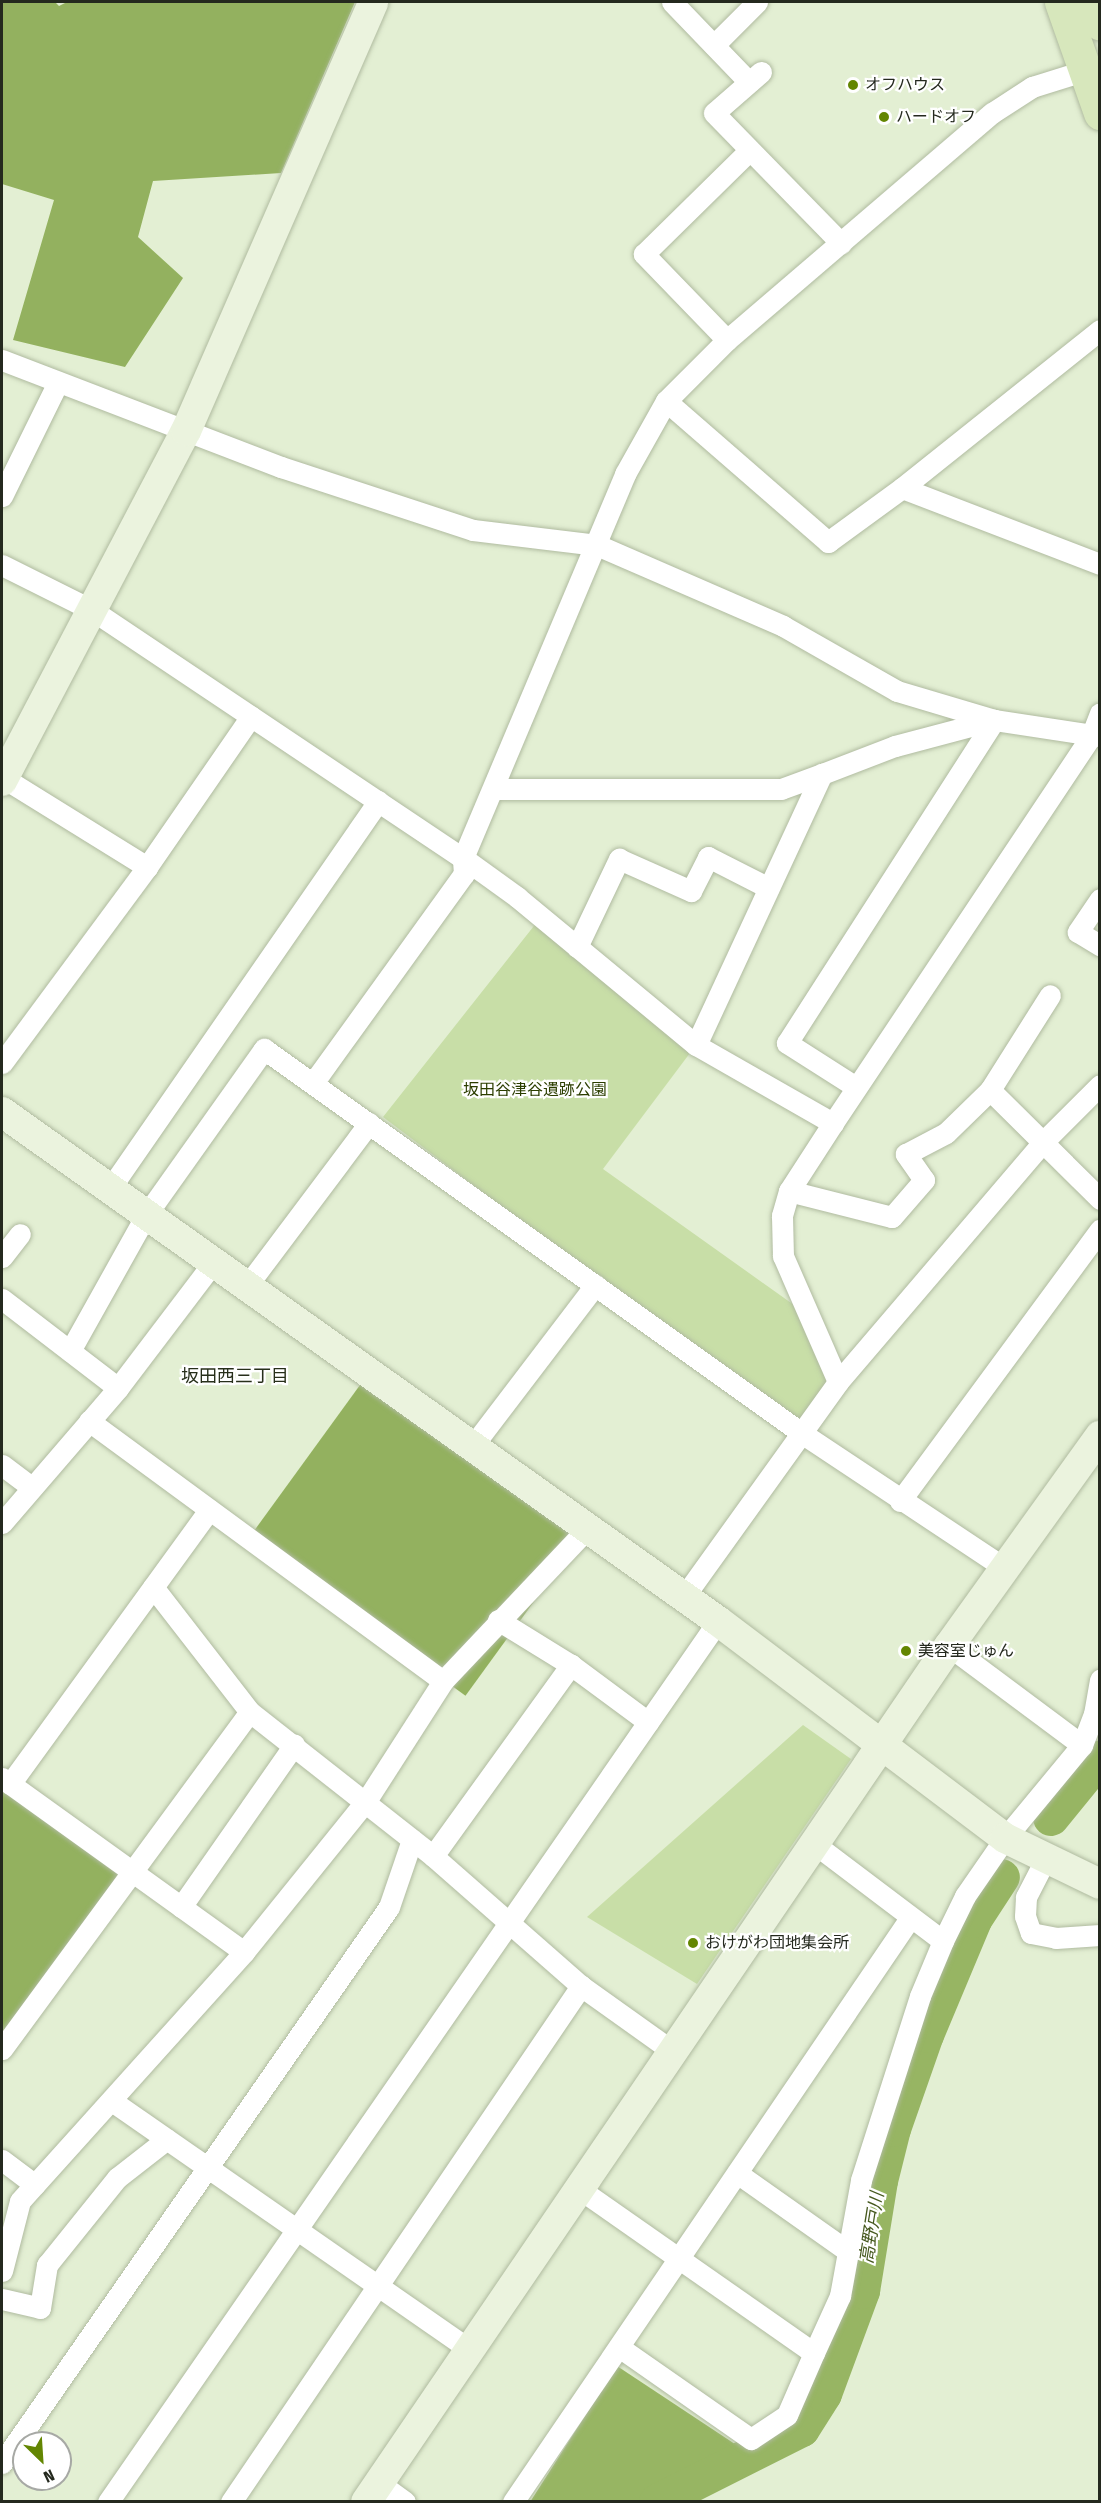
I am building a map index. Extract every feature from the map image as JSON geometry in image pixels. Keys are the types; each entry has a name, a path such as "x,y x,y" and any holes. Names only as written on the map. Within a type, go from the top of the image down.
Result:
{"main road":[{"path":"1061,2 1092,68 1100,113"},
{"path":"1092,2 1100,24"}],"street":[{"path":"147,867 2,778 186,431 373,2"},
{"path":"672,2 714,45 755,77 714,113 841,243"},
{"path":"714,45 757,2"},
{"path":"313,1083 464,874 463,858 495,789 626,474 666,401 727,340 992,113 1032,87 1092,68"},
{"path":"727,340 644,254 750,150"},
{"path":"666,401 828,542 902,488 1100,330"},
{"path":"2,360 281,468 473,530 597,545 783,626 897,691 994,720 1096,735"},
{"path":"2,496 58,382"},
{"path":"902,488 1100,564"},
{"path":"2,565 92,610 463,858 577,947 696,1045 833,1123"},
{"path":"838,1382 783,1256 782,1216 789,1191 856,1087 1096,735 1100,713"},
{"path":"2,1063 147,867 251,716"},
{"path":"495,789 781,789 895,746 994,720"},
{"path":"856,1087 787,1043 994,720"},
{"path":"696,1045 822,774"},
{"path":"109,1190 378,801"},
{"path":"577,947 619,859 691,891 708,857 769,888"},
{"path":"1100,899 1078,932 1100,945"},
{"path":"789,1191 892,1217 924,1180 906,1154 946,1132 990,1090 1050,995"},
{"path":"70,1351 146,1215 264,1048 803,1434 900,1501 1006,1569"},
{"path":"683,1598 803,1434 838,1382 1041,1144 1100,1085"},
{"path":"990,1090 1041,1144 1100,1199"},
{"path":"2,1112 586,1530 718,1621 1005,1838 1045,1860 1100,1884"},
{"path":"246,1287 369,1123"},
{"path":"900,1501 1100,1230"},
{"path":"2,1257 20,1234"},
{"path":"2,1523 118,1388 213,1263"},
{"path":"471,1448 595,1285"},
{"path":"2,1299 118,1388"},
{"path":"89,1421 443,1681"},
{"path":"405,2502 372,2492 580,2190 672,2051 884,1747 949,1646 1100,1436"},
{"path":"2,1465 31,1487"},
{"path":"209,1510 6,1781 244,1952"},
{"path":"2,2271 20,2201 244,1952 366,1801 443,1681 498,1620 586,1530"},
{"path":"153,1587 250,1712 433,1856 507,1925 580,1986 672,2051"},
{"path":"498,1620 571,1665 648,1722"},
{"path":"108,2502 718,1621"},
{"path":"949,1646 1082,1745"},
{"path":"433,1856 571,1665"},
{"path":"619,2347 751,2439 787,2415 840,2296 861,2180 920,1996 943,1941 965,1896 1005,1838 1082,1745 1095,1714 1100,1680"},
{"path":"2,2049 250,1712"},
{"path":"182,1907 294,1745"},
{"path":"2,2463 389,1907 412,1840"},
{"path":"816,1845 943,1941"},
{"path":"1045,1860 1026,1897 1025,1916 1031,1932 1056,1938 1100,1935"},
{"path":"513,2502 910,1918"},
{"path":"231,2502 580,1986"},
{"path":"112,2101 470,2350"},
{"path":"2,2299 40,2308 47,2265 117,2178 167,2139"},
{"path":"2,2160 35,2185"},
{"path":"737,2173 849,2252"},
{"path":"580,2190 814,2353"}],"green space":[{"name":"坂田谷津谷遺跡公園","path":"541,917 696,1045 603,1169 808,1315 838,1382 803,1434 383,1117"},
{"path":"803,1725 851,1759 697,1984 587,1917"}],"shaded area":[{"path":"2,2 55,2 59,6 67,2 355,2 281,173 153,181 138,237 183,278 125,367 13,340 54,200 2,184"},
{"path":"368,1374 585,1532 465,1696 249,1538"},
{"path":"2,1779 132,1872 2,2049"},
{"path":"617,2366 738,2446 642,2501 530,2502"}],"waterway":[{"name":"高野戸川","path":"1051,1818 1100,1758"},
{"name":"高野戸川","path":"657,2502 802,2429 824,2394 862,2291 880,2181 893,2129 926,2035 974,1920 1002,1877"}],"place":[{"name":"オフハウス","path":"853,85"},
{"name":"ハードオフ","path":"884,117"},
{"name":"美容室じゅん","path":"906,1651"},
{"name":"おけがわ団地集会所","path":"693,1943"}],"district":[{"name":"坂田西三丁目","path":"235,1376"}]}
